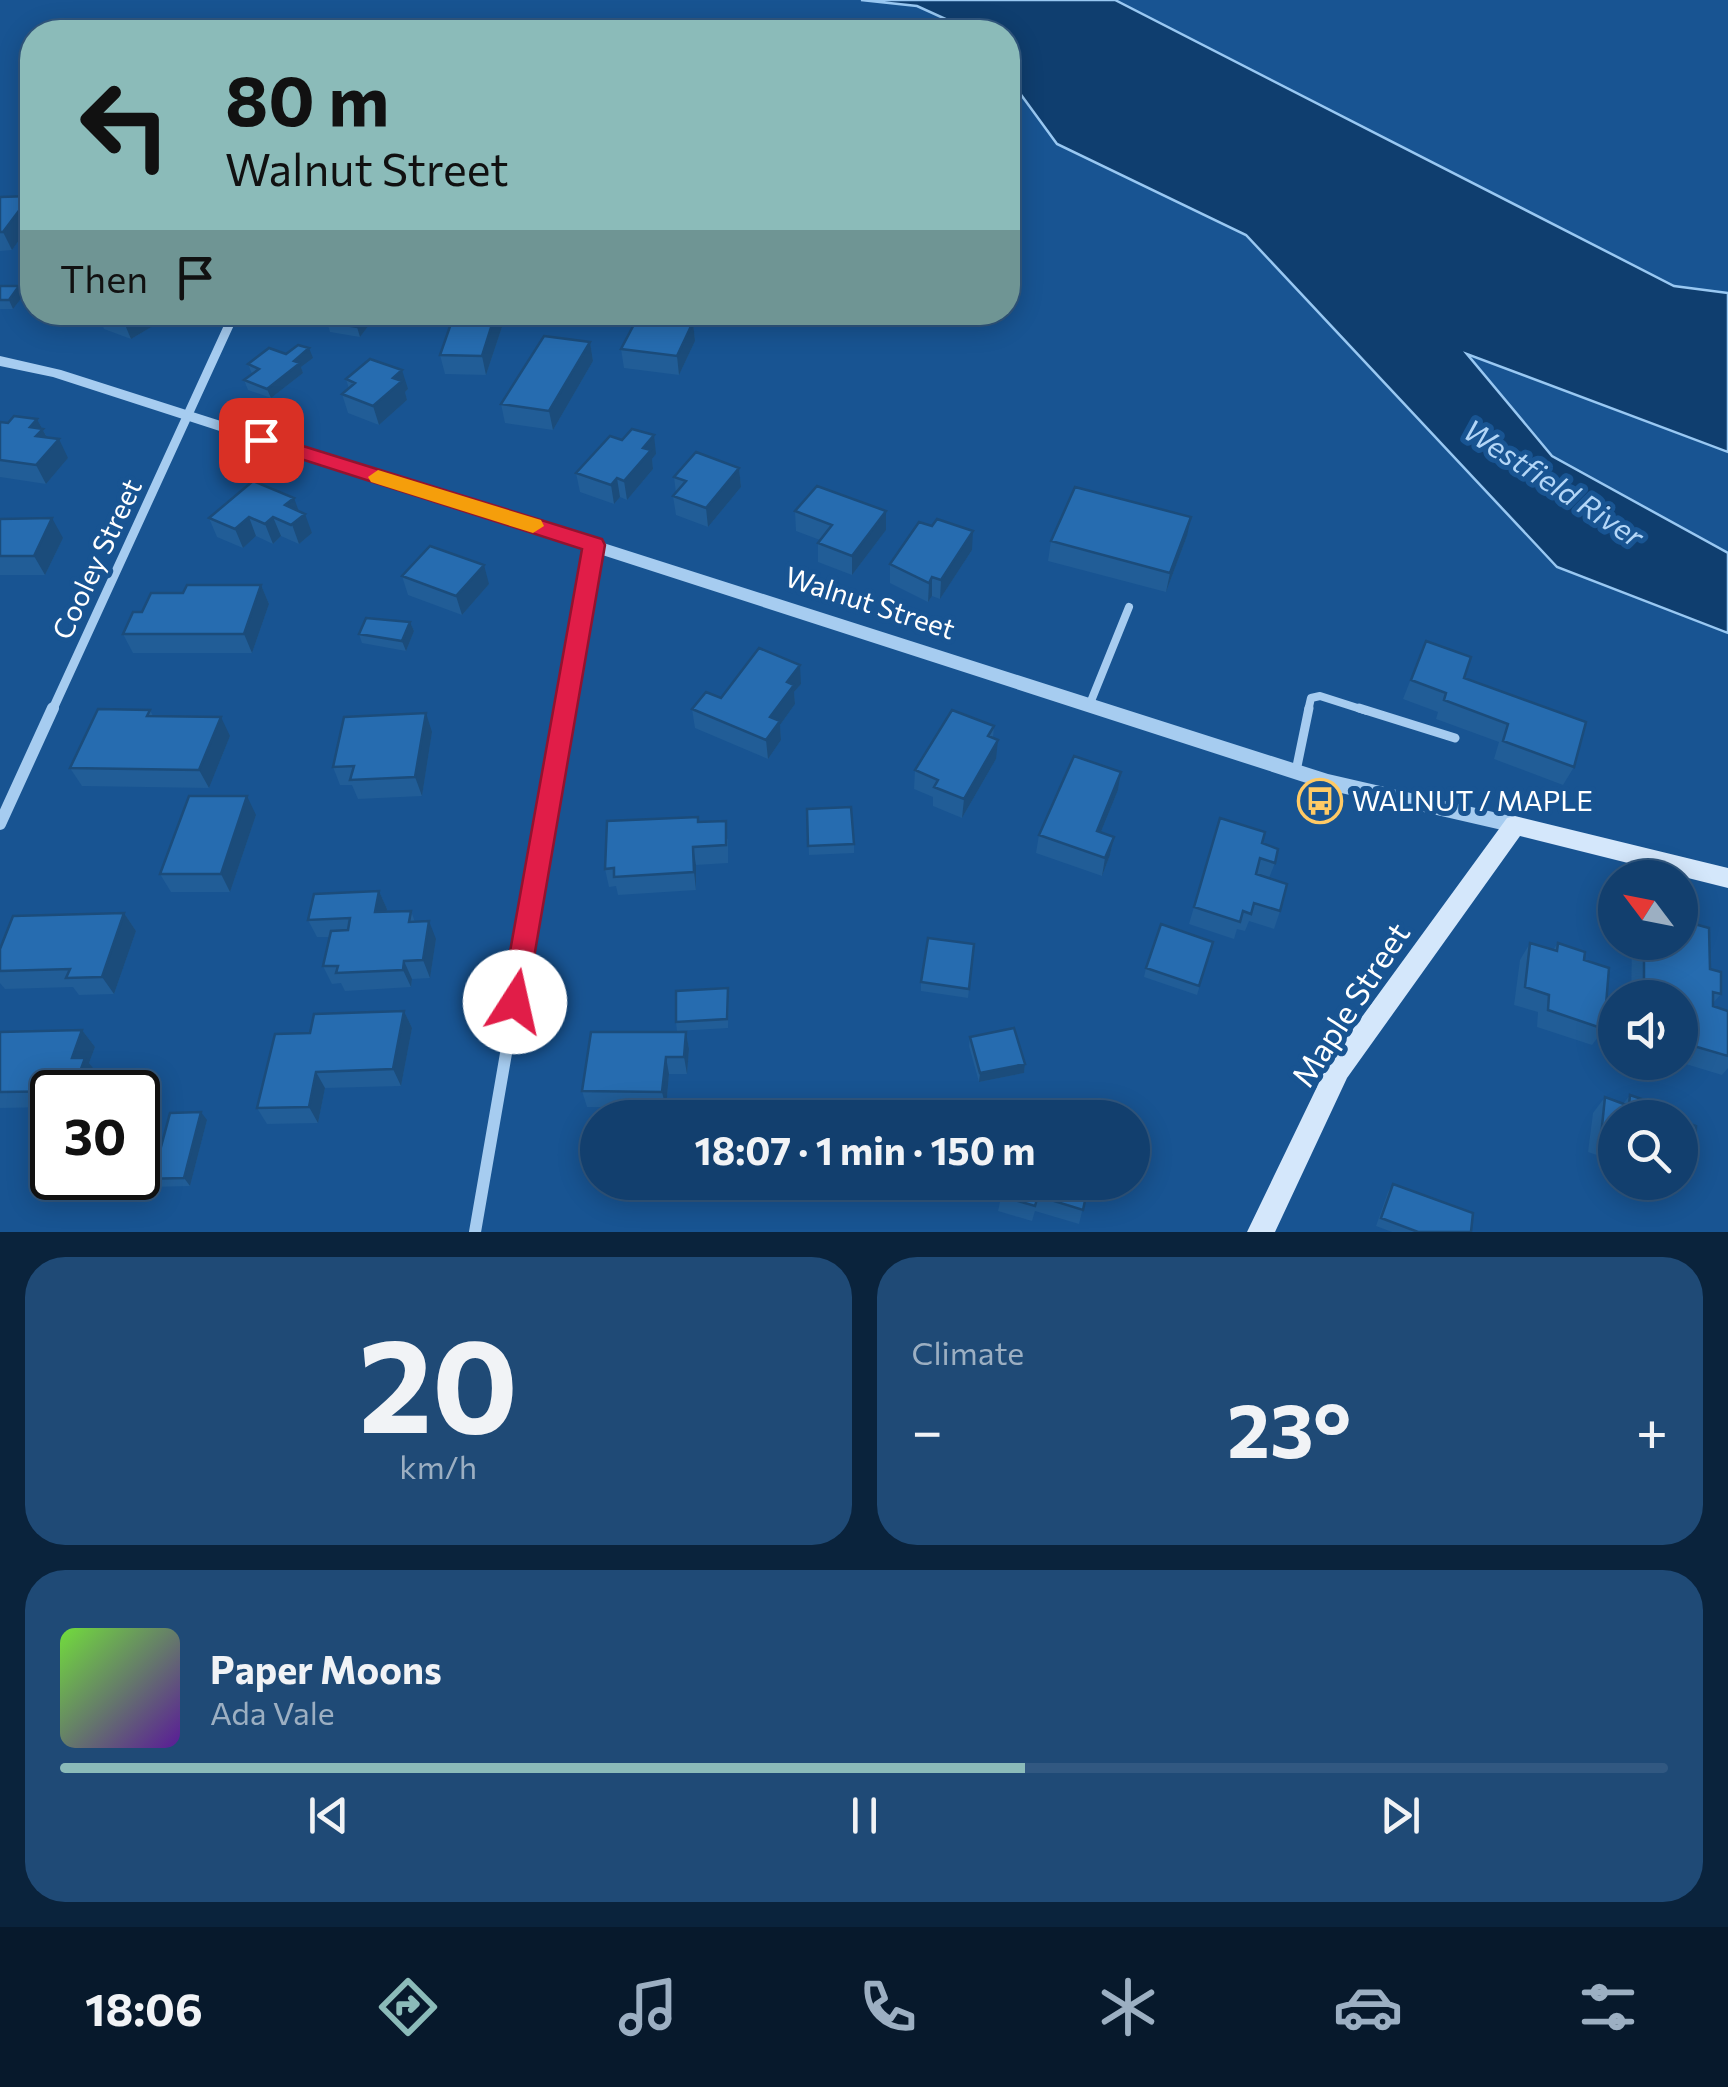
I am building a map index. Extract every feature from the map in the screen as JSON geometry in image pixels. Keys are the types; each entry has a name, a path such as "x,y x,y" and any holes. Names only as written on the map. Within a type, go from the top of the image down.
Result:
{"main road":[{"name":"Walnut Street","path":"1514,825 1728,878"},
{"name":"Maple Street","path":"1261,1232 1338,1070 1514,825"}],"street":[{"name":"Cooley Street","path":"0,824 228,325"},
{"name":"Walnut Street","path":"0,361 56,373 1296,771 1514,825"},
{"path":"475,1232 594,545"}],"lane":[{"path":"1089,706 1129,607"},
{"path":"1296,771 1310,698 1320,696 1455,738"}],"water":[{"name":"Westfield River","path":"861,0 1115,0 1674,286 1728,293 1728,452 1467,354 1552,456 1728,553 1728,633 1557,567 1246,235 1057,144 1020,93 1020,20 948,20 917,6"}],"building":[{"path":"20,196 20,209 3,232 0,232 0,197"},
{"path":"0,286 19,286 9,300 0,300"},
{"path":"450,325 492,325 482,356 440,355"},
{"path":"634,325 692,325 677,356 621,349"},
{"path":"544,336 590,342 549,411 501,404"},
{"path":"298,345 309,348 294,361 300,363 267,389 244,380 259,369 248,364 269,348 286,354"},
{"path":"370,359 402,370 393,378 402,381 373,406 342,394 355,383 346,379"},
{"path":"14,416 37,419 30,427 43,429 36,436 59,439 36,465 0,460 0,422 8,423"},
{"path":"632,429 654,435 643,448 651,450 624,481 617,478 611,485 576,473 610,436 622,440"},
{"path":"696,452 739,468 706,508 673,496 686,481 674,477"},
{"path":"253,481 294,498 285,505 305,514 291,525 273,517 265,524 249,517 235,529 209,518"},
{"path":"817,486 886,511 852,556 818,543 832,525 795,511"},
{"path":"1075,487 1191,517 1170,573 1051,541"},
{"path":"52,518 34,556 0,556 0,519"},
{"path":"937,519 973,531 941,580 932,577 929,583 890,564 919,522 932,526"},
{"path":"430,546 484,565 456,596 402,576"},
{"path":"187,585 261,585 244,634 123,634 133,612 142,612 151,593 183,593"},
{"path":"366,618 410,622 402,641 359,634"},
{"path":"1426,641 1471,657 1464,678 1586,722 1574,767 1503,741 1508,724 1444,700 1446,693 1411,680"},
{"path":"759,648 800,665 787,682 794,685 770,717 780,721 766,740 692,709 706,692 721,698"},
{"path":"98,709 150,710 147,716 221,717 199,770 70,768"},
{"path":"952,710 994,726 988,736 998,740 964,799 934,787 938,780 915,770"},
{"path":"426,713 415,777 350,780 354,766 333,767 344,717"},
{"path":"1074,756 1121,772 1097,831 1114,837 1105,858 1039,835"},
{"path":"189,796 247,796 221,874 160,874"},
{"path":"851,807 854,844 808,846 807,809"},
{"path":"698,817 698,822 726,821 726,845 693,847 694,872 614,877 614,868 605,869 607,821"},
{"path":"1220,818 1265,832 1262,843 1278,849 1275,863 1260,858 1256,874 1287,884 1280,911 1254,903 1251,914 1243,911 1240,922 1194,907"},
{"path":"379,891 375,912 411,911 409,922 429,921 423,960 404,961 403,970 336,973 338,966 323,966 331,931 348,930 350,918 308,920 314,894"},
{"path":"124,913 102,977 66,978 70,969 0,971 0,949 13,916"},
{"path":"1161,924 1213,942 1199,986 1146,968"},
{"path":"1698,925 1709,928 1710,969 1721,972 1721,994 1713,992 1713,1006 1728,1011 1728,1056 1698,1047 1698,980 1644,980 1644,960 1698,960"},
{"path":"928,938 974,944 969,989 921,982"},
{"path":"1530,943 1557,951 1558,943 1585,952 1584,960 1609,968 1608,980 1598,980 1598,1027 1548,1010 1549,995 1525,987"},
{"path":"728,988 727,1019 676,1022 676,991"},
{"path":"404,1011 393,1069 316,1072 309,1107 257,1108 275,1034 310,1033 314,1014"},
{"path":"1014,1028 1025,1064 980,1073 970,1037"},
{"path":"82,1030 72,1058 85,1058 81,1070 30,1070 30,1092 0,1092 0,1032"},
{"path":"591,1032 686,1032 684,1057 666,1057 662,1092 582,1091"},
{"path":"201,1112 184,1178 160,1179 160,1151 170,1113"},
{"path":"1393,1184 1473,1213 1471,1232 1418,1232 1381,1218"},
{"path":"1015,1200 1037,1200 1035,1206"},
{"path":"1051,1200 1085,1200 1083,1210"}],"slow traffic":[{"path":"378,477 533,526"}],"place":[{"name":"WALNUT / MAPLE","path":"1320,801"}],"route":[{"path":"261,440 594,545 515,1002"}]}
